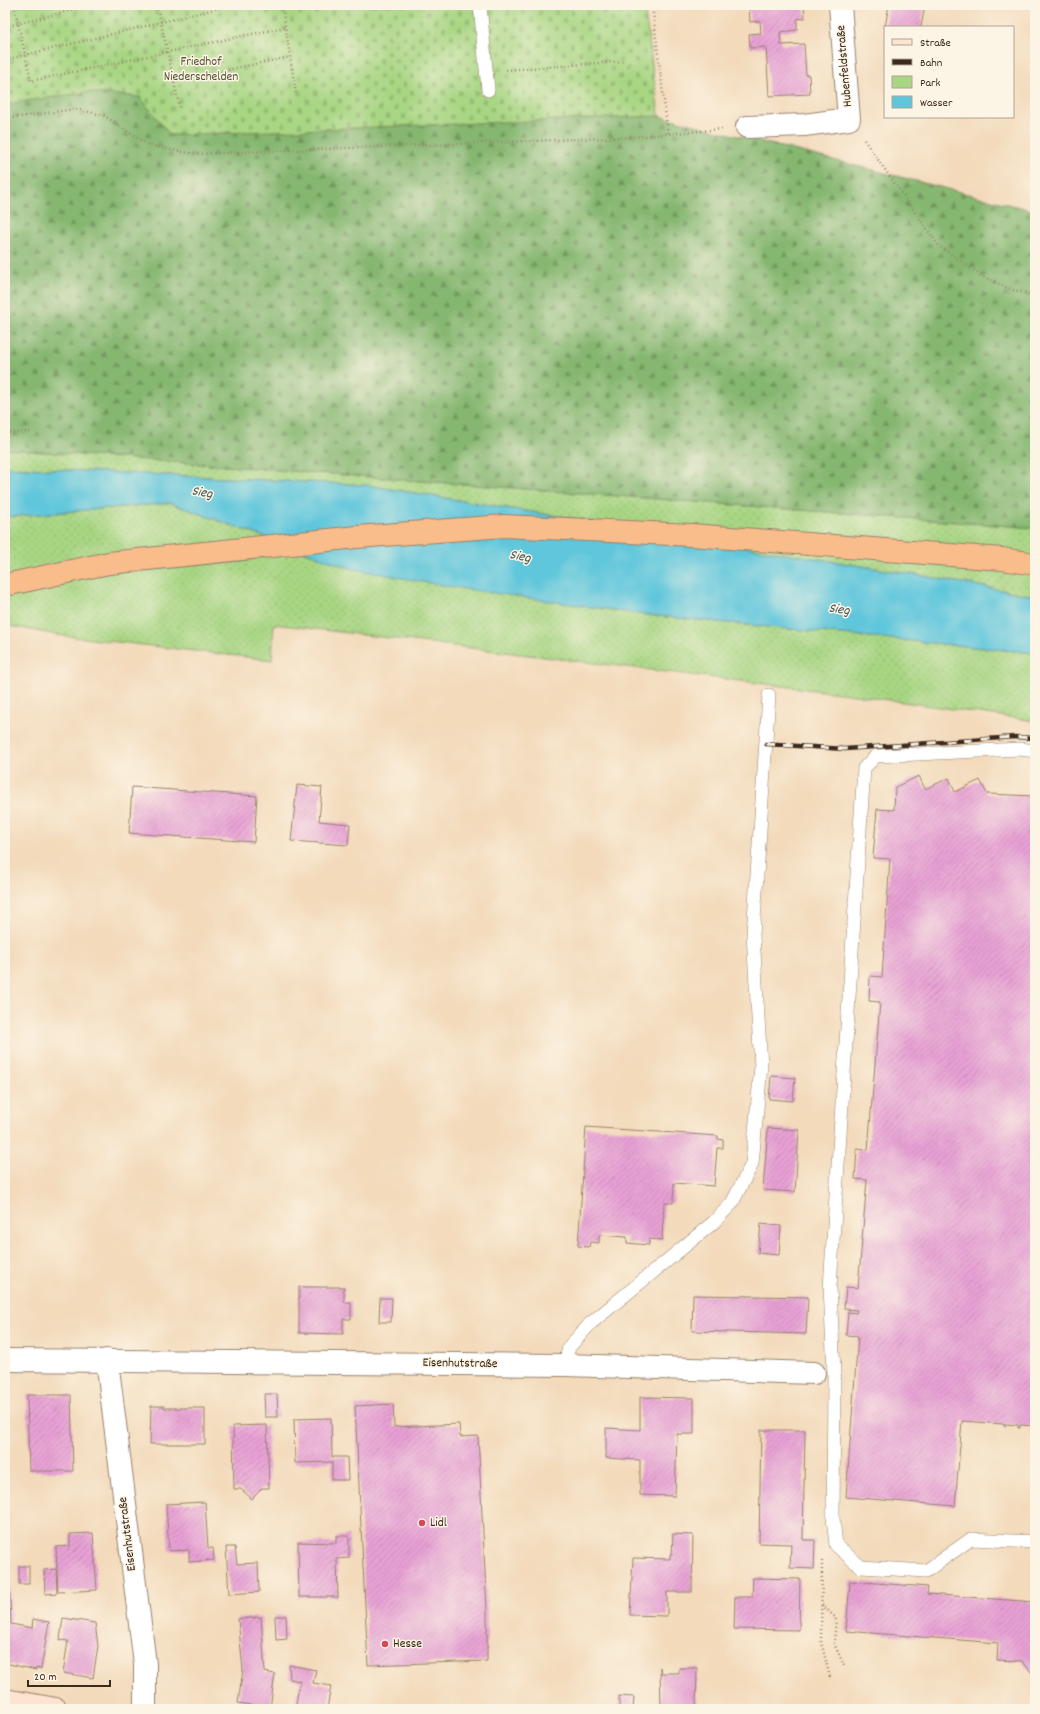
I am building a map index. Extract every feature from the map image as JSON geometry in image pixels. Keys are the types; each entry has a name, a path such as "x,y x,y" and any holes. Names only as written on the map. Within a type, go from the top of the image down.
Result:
{"highway":[{"path":"5,585 109,563 357,537 504,526 692,535 1002,559 1035,564"}],"main road":[{"path":"5,1700 56,1709"}],"street":[{"name":"Hubenfeldstraße","path":"747,127 804,125 849,119 840,5"},
{"name":"Eisenhutstraße","path":"5,1360 564,1365 824,1373"},
{"name":"Eisenhutstraße","path":"107,1360 145,1664 145,1709"}],"lane":[{"path":"480,5 488,90"},
{"path":"564,1365 569,1347 591,1323 714,1222 732,1203 752,1164 761,1066 753,935 769,695"},
{"path":"1035,751 1020,749 876,756 864,768 824,1373 832,1518 836,1545 861,1567 926,1571 971,1539 1035,1542"}],"path":[{"path":"14,5 31,81 285,27"},
{"path":"5,27 92,5"},
{"path":"158,5 172,81 180,109"},
{"path":"5,60 232,5"},
{"path":"282,5 296,94"},
{"path":"652,5 668,134"},
{"path":"172,81 290,57"},
{"path":"486,71 625,61"},
{"path":"5,119 75,109 103,115 148,145 194,154 668,134 747,127"},
{"path":"849,119 939,246 984,277 1012,290 1035,294"},
{"path":"5,433 33,432"},
{"path":"5,542 14,540"},
{"path":"821,1605 836,1618 834,1643 845,1668"}],"green space":[{"name":"Friedhof Niederschelden","path":"5,5 644,5 659,116 170,135 140,97 88,92 5,104"},
{"path":"88,92 140,97 171,135 659,116 1035,211 1035,528 5,449 5,104"},
{"path":"5,449 1035,528 1035,596 935,578 366,485 5,467"},
{"path":"170,503 350,568 647,615 1035,653 1035,721 848,694 274,624 272,660 57,635 5,625 5,517"}],"water":[{"name":"Sieg","path":"5,467 366,485 935,578 1035,596 1035,653 647,615 445,586 350,568 170,503 5,517"}],"building":[{"path":"749,5 804,5 805,18 797,19 797,30 780,32 781,45 804,44 806,75 809,75 810,94 769,96 766,47 750,48 749,34 761,33 760,21 750,22"},
{"path":"889,5 925,5 921,26 885,26"},
{"path":"919,776 925,789 949,778 955,792 980,780 987,794 1035,796 1035,1426 1020,1425 1020,1428 1018,1428 1018,1425 1005,1424 1005,1427 1003,1424 962,1421 955,1506 846,1497 858,1336 846,1335 848,1312 856,1313 857,1310 844,1309 846,1287 858,1288 867,1180 855,1179 857,1149 868,1150 880,1002 869,1001 870,976 882,977 890,859 873,858 877,809 894,810 895,787"},
{"path":"297,785 322,787 319,821 350,824 348,845 291,841"},
{"path":"132,787 257,796 254,842 129,833"},
{"path":"771,1076 795,1078 793,1101 769,1099"},
{"path":"586,1127 718,1136 718,1139 723,1140 723,1148 717,1148 714,1186 674,1183 673,1203 664,1203 662,1240 649,1239 649,1245 627,1243 627,1237 599,1235 599,1243 590,1242 589,1247 578,1246"},
{"path":"768,1128 799,1130 795,1192 763,1190"},
{"path":"761,1224 781,1226 779,1255 758,1253"},
{"path":"299,1287 344,1287 344,1302 351,1302 351,1319 343,1319 343,1334 299,1333"},
{"path":"693,1295 808,1297 806,1334 692,1331"},
{"path":"380,1298 392,1298 391,1322 379,1322"},
{"path":"264,1394 277,1394 278,1417 265,1417"},
{"path":"27,1395 71,1395 73,1471 29,1471"},
{"path":"640,1397 694,1398 694,1434 677,1434 675,1496 640,1495 640,1460 606,1458 606,1428 640,1430"},
{"name":"Lidl","path":"393,1404 394,1427 459,1424 460,1437 478,1436 487,1610 487,1661 368,1665 355,1406"},
{"path":"151,1406 164,1406 164,1408 205,1408 205,1444 150,1444"},
{"path":"331,1418 332,1457 347,1457 348,1480 332,1480 332,1462 295,1463 294,1419"},
{"path":"267,1425 269,1488 262,1488 252,1499 241,1489 234,1489 233,1426"},
{"path":"761,1430 805,1430 803,1540 815,1540 814,1569 790,1568 791,1544 759,1543"},
{"path":"205,1502 208,1548 213,1548 214,1560 189,1562 189,1550 169,1551 166,1504"},
{"path":"93,1533 97,1590 58,1592 56,1547 70,1546 70,1534"},
{"path":"673,1534 693,1535 692,1592 667,1592 667,1616 630,1615 633,1558 670,1559 670,1555 672,1555"},
{"path":"336,1536 349,1536 349,1558 337,1559 338,1597 299,1597 298,1542 336,1543"},
{"path":"226,1547 235,1547 237,1564 258,1563 259,1592 229,1594"},
{"path":"19,1566 29,1566 29,1584 19,1584"},
{"path":"56,1569 57,1593 45,1594 44,1570"},
{"path":"753,1578 800,1579 799,1630 734,1629 735,1597 752,1597"},
{"path":"5,1579 9,1579 11,1624 32,1628 33,1619 49,1622 41,1669 36,1668 36,1670 5,1663"},
{"path":"850,1581 928,1587 927,1594 1035,1602 1035,1673 1032,1673 1022,1661 997,1660 998,1643 846,1631"},
{"path":"275,1616 286,1616 287,1639 276,1640"},
{"path":"261,1617 265,1672 275,1674 270,1708 238,1703 243,1670 238,1619"},
{"path":"63,1618 95,1623 98,1646 93,1678 63,1673 68,1641 60,1640"},
{"path":"289,1665 316,1670 313,1683 331,1686 327,1709 295,1709 300,1681 290,1679"},
{"path":"660,1667 661,1673 679,1673 679,1668 697,1668 696,1709 661,1709"},
{"path":"619,1696 634,1697 633,1709 619,1709"}],"railway":[{"path":"766,744 845,749 1015,737 1035,738"}],"place":[{"name":"Lidl","path":"422,1523"},
{"name":"Hesse","path":"385,1644"}]}
